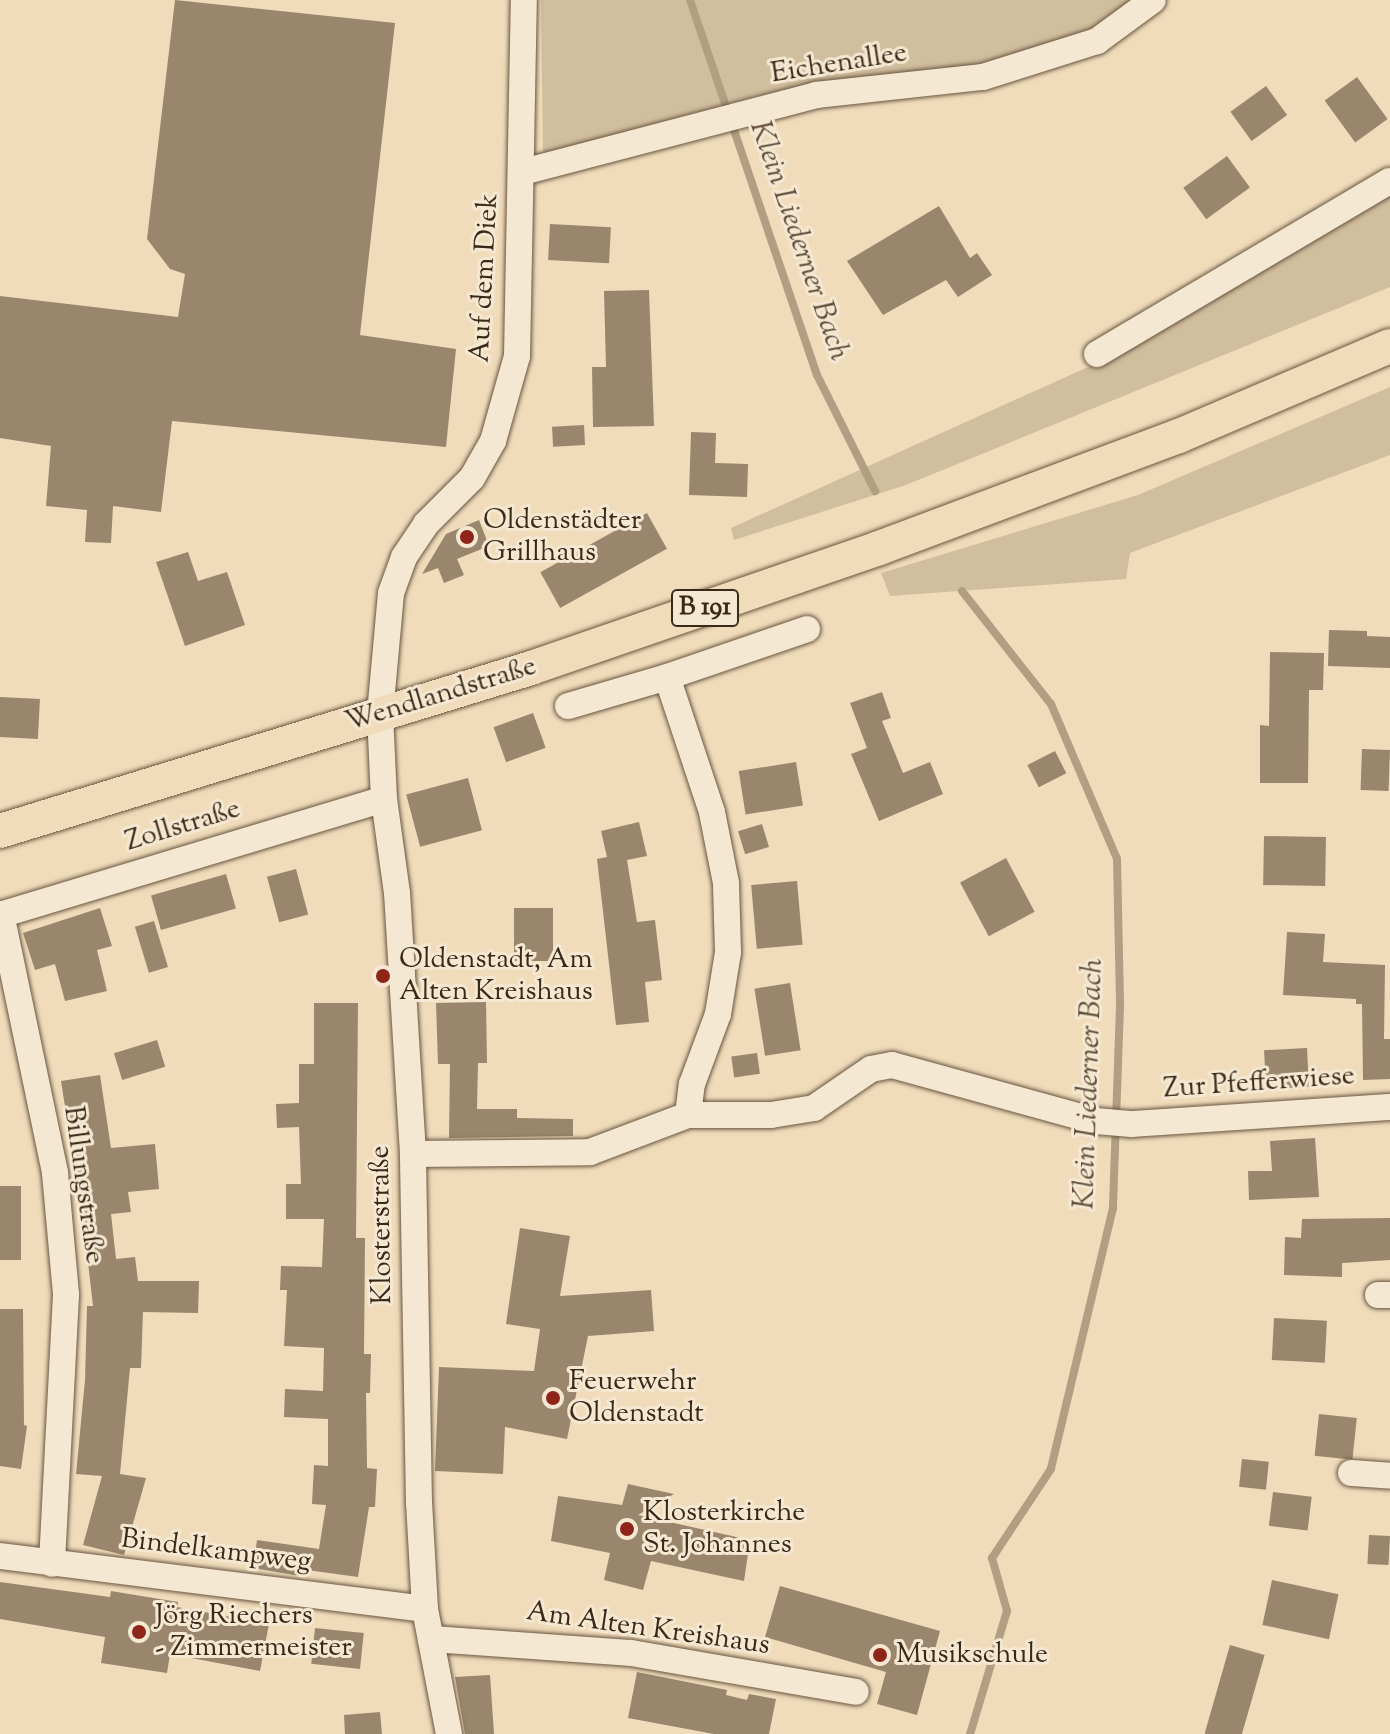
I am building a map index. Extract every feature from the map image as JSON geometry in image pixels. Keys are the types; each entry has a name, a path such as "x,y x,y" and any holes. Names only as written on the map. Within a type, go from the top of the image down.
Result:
{"main road":[{"name":"Wendlandstraße","path":"0,831 531,668 879,548 1179,436 1390,346"}],"street":[{"name":"Auf dem Diek","path":"380,714 391,593 404,557 426,524 472,478 493,441 517,356 524,0"},
{"name":"Eichenallee","path":"523,172 816,95 983,77 1097,41 1153,0"},
{"path":"1097,354 1390,181"},
{"path":"568,706 667,677 807,629"},
{"path":"413,1154 590,1152 688,1115 692,1084 718,1014 728,952 726,883 712,812 667,677"},
{"name":"Klosterstraße","path":"380,714 384,799 397,893 413,1154 419,1503 425,1609 449,1734"},
{"name":"Zollstraße","path":"0,915 384,799"},
{"name":"Billungstraße","path":"0,915 55,1173 66,1295 52,1564"},
{"name":"Zur Pfefferwiese","path":"688,1115 771,1115 814,1108 871,1069 892,1065 1096,1121 1132,1124 1390,1107"},
{"path":"1351,1473 1390,1476"},
{"name":"Bindelkampweg","path":"0,1556 425,1609"},
{"name":"Am Alten Kreishaus","path":"431,1639 631,1653 856,1692"}],"shaded area":[{"path":"541,0 1133,0 1090,31 977,67 809,85 756,96 543,154"},
{"path":"1390,191 1390,287 906,485 734,540 731,528 1097,363"},
{"path":"1390,387 1390,455 1130,553 1126,579 890,596 881,573 1138,495"}],"building":[{"path":"175,0 395,23 360,335 456,349 446,447 172,421 161,512 113,506 111,543 85,542 87,510 46,506 51,446 0,438 0,296 178,317 185,274 170,269 147,239"},
{"path":"1357,77 1388,119 1355,143 1325,101"},
{"path":"1266,86 1287,115 1252,141 1230,112"},
{"path":"1227,156 1250,188 1206,219 1183,188"},
{"path":"939,206 970,258 977,253 992,275 958,297 946,280 883,315 847,261"},
{"path":"550,224 611,227 609,263 548,260"},
{"path":"649,290 654,426 593,427 592,367 606,367 604,291"},
{"path":"584,425 585,445 553,447 552,427"},
{"path":"691,432 716,433 715,463 748,464 747,497 689,495"},
{"path":"647,513 667,549 560,608 540,572"},
{"path":"479,520 489,546 457,559 464,575 444,583 438,568 422,574 446,534"},
{"path":"188,552 198,581 227,572 245,625 185,646 156,562"},
{"path":"1329,630 1367,631 1367,636 1390,637 1390,668 1328,666"},
{"path":"1270,652 1324,653 1323,690 1309,690 1308,783 1260,783 1260,725 1269,726"},
{"path":"882,692 891,718 882,721 903,773 930,762 943,794 879,821 851,754 867,748 850,703"},
{"path":"0,697 40,699 38,739 0,737"},
{"path":"533,713 546,748 506,762 494,727"},
{"path":"1362,749 1390,750 1389,791 1361,790"},
{"path":"1055,751 1066,773 1039,787 1027,765"},
{"path":"796,762 803,805 746,815 739,771"},
{"path":"468,778 482,830 420,847 406,795"},
{"path":"639,822 647,856 627,860 637,922 655,920 662,980 645,982 649,1022 616,1025 597,859 607,857 601,831"},
{"path":"762,824 769,847 745,854 738,831"},
{"path":"1264,836 1326,837 1325,886 1263,885"},
{"path":"1006,858 1035,912 989,936 960,882"},
{"path":"296,869 308,914 279,922 267,877"},
{"path":"226,874 236,909 161,930 151,895"},
{"path":"797,881 803,945 757,949 751,885"},
{"path":"100,908 112,946 97,950 107,991 65,1001 55,964 35,970 23,933"},
{"path":"514,908 553,908 553,961 514,961"},
{"path":"154,921 168,967 149,973 135,927"},
{"path":"1287,932 1325,934 1323,962 1385,965 1384,1039 1390,1039 1390,1079 1363,1080 1362,1004 1356,1004 1356,999 1283,995"},
{"path":"790,983 801,1050 765,1056 754,989"},
{"path":"486,1002 487,1063 478,1063 477,1109 517,1109 517,1118 573,1119 573,1136 449,1138 450,1064 438,1064 436,1003"},
{"path":"314,1003 358,1003 356,1238 365,1238 364,1354 371,1354 370,1393 366,1393 367,1468 377,1469 375,1507 369,1507 358,1577 307,1570 306,1577 253,1568 257,1540 319,1549 326,1505 312,1504 314,1465 328,1466 328,1419 284,1417 285,1389 323,1391 324,1348 284,1346 287,1290 280,1290 281,1266 322,1267 324,1219 286,1219 286,1184 301,1184 299,1127 277,1128 276,1104 299,1103 299,1064 314,1064"},
{"path":"157,1040 165,1067 122,1080 114,1053"},
{"path":"1307,1048 1309,1087 1266,1089 1264,1050"},
{"path":"757,1053 760,1074 734,1077 731,1057"},
{"path":"100,1075 111,1148 155,1144 159,1189 128,1192 131,1212 111,1214 116,1259 135,1257 138,1281 199,1281 198,1313 143,1312 141,1368 130,1368 120,1474 146,1478 124,1555 83,1545 102,1476 76,1474 85,1380 87,1306 93,1306 76,1158 73,1158 61,1081"},
{"path":"1315,1138 1319,1197 1249,1200 1248,1171 1272,1171 1270,1141"},
{"path":"0,1186 21,1186 21,1260 0,1260"},
{"path":"1390,1218 1390,1260 1342,1263 1342,1277 1284,1275 1285,1237 1301,1238 1302,1219"},
{"path":"520,1228 570,1236 560,1296 651,1290 654,1331 588,1336 567,1439 505,1427 503,1474 435,1471 439,1367 534,1371 540,1329 506,1324"},
{"path":"0,1309 23,1309 24,1425 27,1426 21,1469 0,1466"},
{"path":"1274,1318 1327,1321 1325,1363 1272,1360"},
{"path":"1319,1414 1357,1418 1352,1460 1315,1456"},
{"path":"1242,1459 1269,1462 1266,1490 1239,1487"},
{"name":"Klosterkirche St. Johannes","path":"628,1484 674,1494 638,1515 750,1540 744,1581 651,1561 643,1590 604,1580 610,1553 551,1541 558,1496 622,1505"},
{"path":"1273,1492 1312,1497 1308,1530 1269,1526"},
{"path":"1369,1535 1390,1536 1388,1565 1367,1564"},
{"path":"1272,1580 1339,1594 1329,1639 1262,1625"},
{"path":"0,1582 110,1597 111,1591 178,1602 177,1607 269,1624 260,1671 170,1654 167,1673 101,1663 105,1637 0,1619"},
{"name":"Musikschule","path":"780,1586 940,1631 917,1715 877,1704 886,1672 765,1637"},
{"path":"315,1628 364,1633 360,1669 311,1664"},
{"path":"1230,1645 1265,1655 1242,1734 1205,1733"},
{"path":"637,1672 727,1690 726,1695 747,1700 749,1694 776,1699 769,1734 714,1734 628,1718"},
{"path":"490,1675 494,1734 465,1734 455,1677"},
{"path":"380,1712 382,1734 345,1734 344,1715"}],"waterway":[{"name":"Klein Liederner Bach","path":"690,0 817,375 875,491"},
{"name":"Klein Liederner Bach","path":"962,591 1051,704 1117,859 1120,1006 1113,1208 1051,1469 992,1558 1007,1611 970,1734"}],"place":[{"name":"Oldenstädter Grillhaus","path":"467,537"},
{"name":"Oldenstadt, Am Alten Kreishaus","path":"383,976"},
{"name":"Feuerwehr Oldenstadt","path":"553,1398"},
{"name":"Klosterkirche St. Johannes","path":"627,1529"},
{"name":"Jörg Riechers - Zimmermeister","path":"139,1632"},
{"name":"Musikschule","path":"880,1655"}]}
